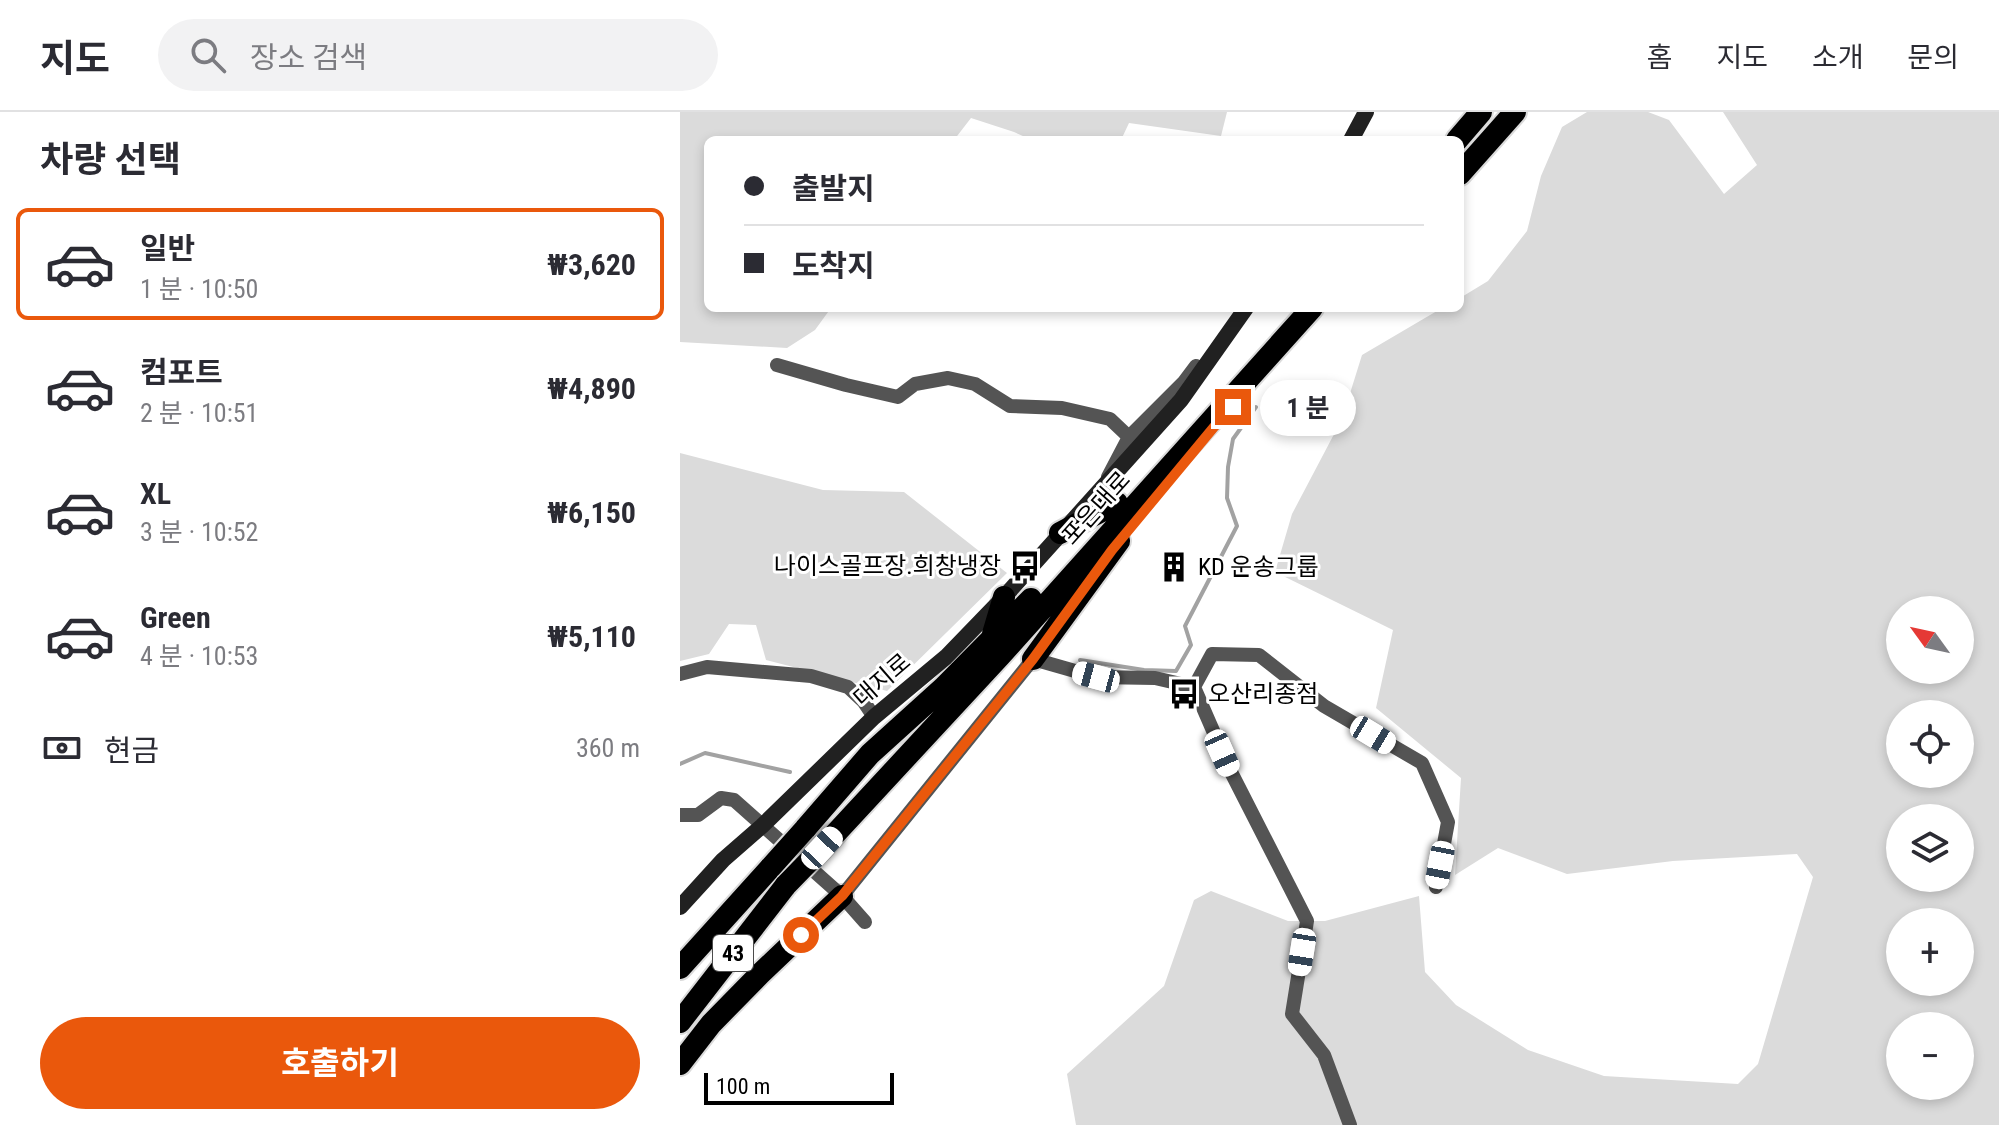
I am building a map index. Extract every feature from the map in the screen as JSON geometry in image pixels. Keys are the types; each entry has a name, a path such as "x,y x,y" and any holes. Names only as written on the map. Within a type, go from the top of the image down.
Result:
{"highway":[{"path":"1447,136 1468,112"},
{"path":"1460,136 1481,112"},
{"path":"1464,169 1515,112"},
{"path":"1033,659 1112,550 1306,313"},
{"name":"포은대로","path":"680,1022 786,885 1000,656 1306,313"},
{"name":"포은대로","path":"680,968 870,754 992,639 1117,503 1306,313"},
{"path":"1214,427 1223,405"},
{"path":"1060,533 1117,503"},
{"path":"992,639 1004,597"},
{"path":"680,1064 711,1024 842,896"}],"main road":[{"path":"1353,136 1366,112"},
{"name":"대지로","path":"680,907 723,860 874,717 946,657 1004,597 1181,400 1240,312"}],"street":[{"name":"대지로","path":"1107,480 1129,437 1184,382 1240,312"},
{"path":"777,365 898,397 915,384 948,378 975,384 1010,406 1062,408 1110,419 1129,437"},
{"path":"1194,687 1212,654 1259,655 1324,706 1422,763 1448,822 1436,887"},
{"path":"842,896 1033,659 1096,677 1155,678 1194,687"},
{"path":"680,674 707,667 811,676 848,687 874,717"},
{"path":"1194,687 1231,772 1307,921 1292,1014 1324,1055 1350,1125"},
{"path":"680,815 698,815 721,798 734,800 842,896 865,922"}],"shaded area":[{"path":"680,112 1227,112 1221,136 1129,123 1123,136 1023,136 971,118 957,136 704,136 704,312 828,312 815,330 787,348 680,342"},
{"path":"1587,112 1648,112 1669,120 1724,194 1757,165 1723,112 1999,112 1999,1125 1076,1125 1067,1074 1164,986 1194,900 1211,891 1288,921 1325,921 1419,896 1425,972 1456,1005 1528,1050 1604,1076 1738,1084 1758,1064 1813,877 1797,854 1673,861 1567,874 1498,848 1455,875 1461,778 1376,708 1393,630 1275,572 1292,514 1342,419 1362,355 1435,312 1464,312 1464,296 1488,281 1527,231 1541,176 1562,127"},
{"path":"680,453 823,490 904,492 1007,573 887,691 766,660 756,625 729,624 709,654 680,661"}],"waterway":[{"path":"1080,660 1144,670 1176,671 1191,645 1185,626 1237,526 1227,498 1228,467 1233,439 1256,407"},
{"path":"680,764 705,753 790,772"}],"place":[{"name":"나이스골프장.희창냉장","path":"1025,566"},
{"name":"KD 운송그룹","path":"1174,567"},
{"name":"오산리종점","path":"1184,694"}],"route":[{"path":"801,935 842,896 1033,659 1112,550 1233,407"}]}
